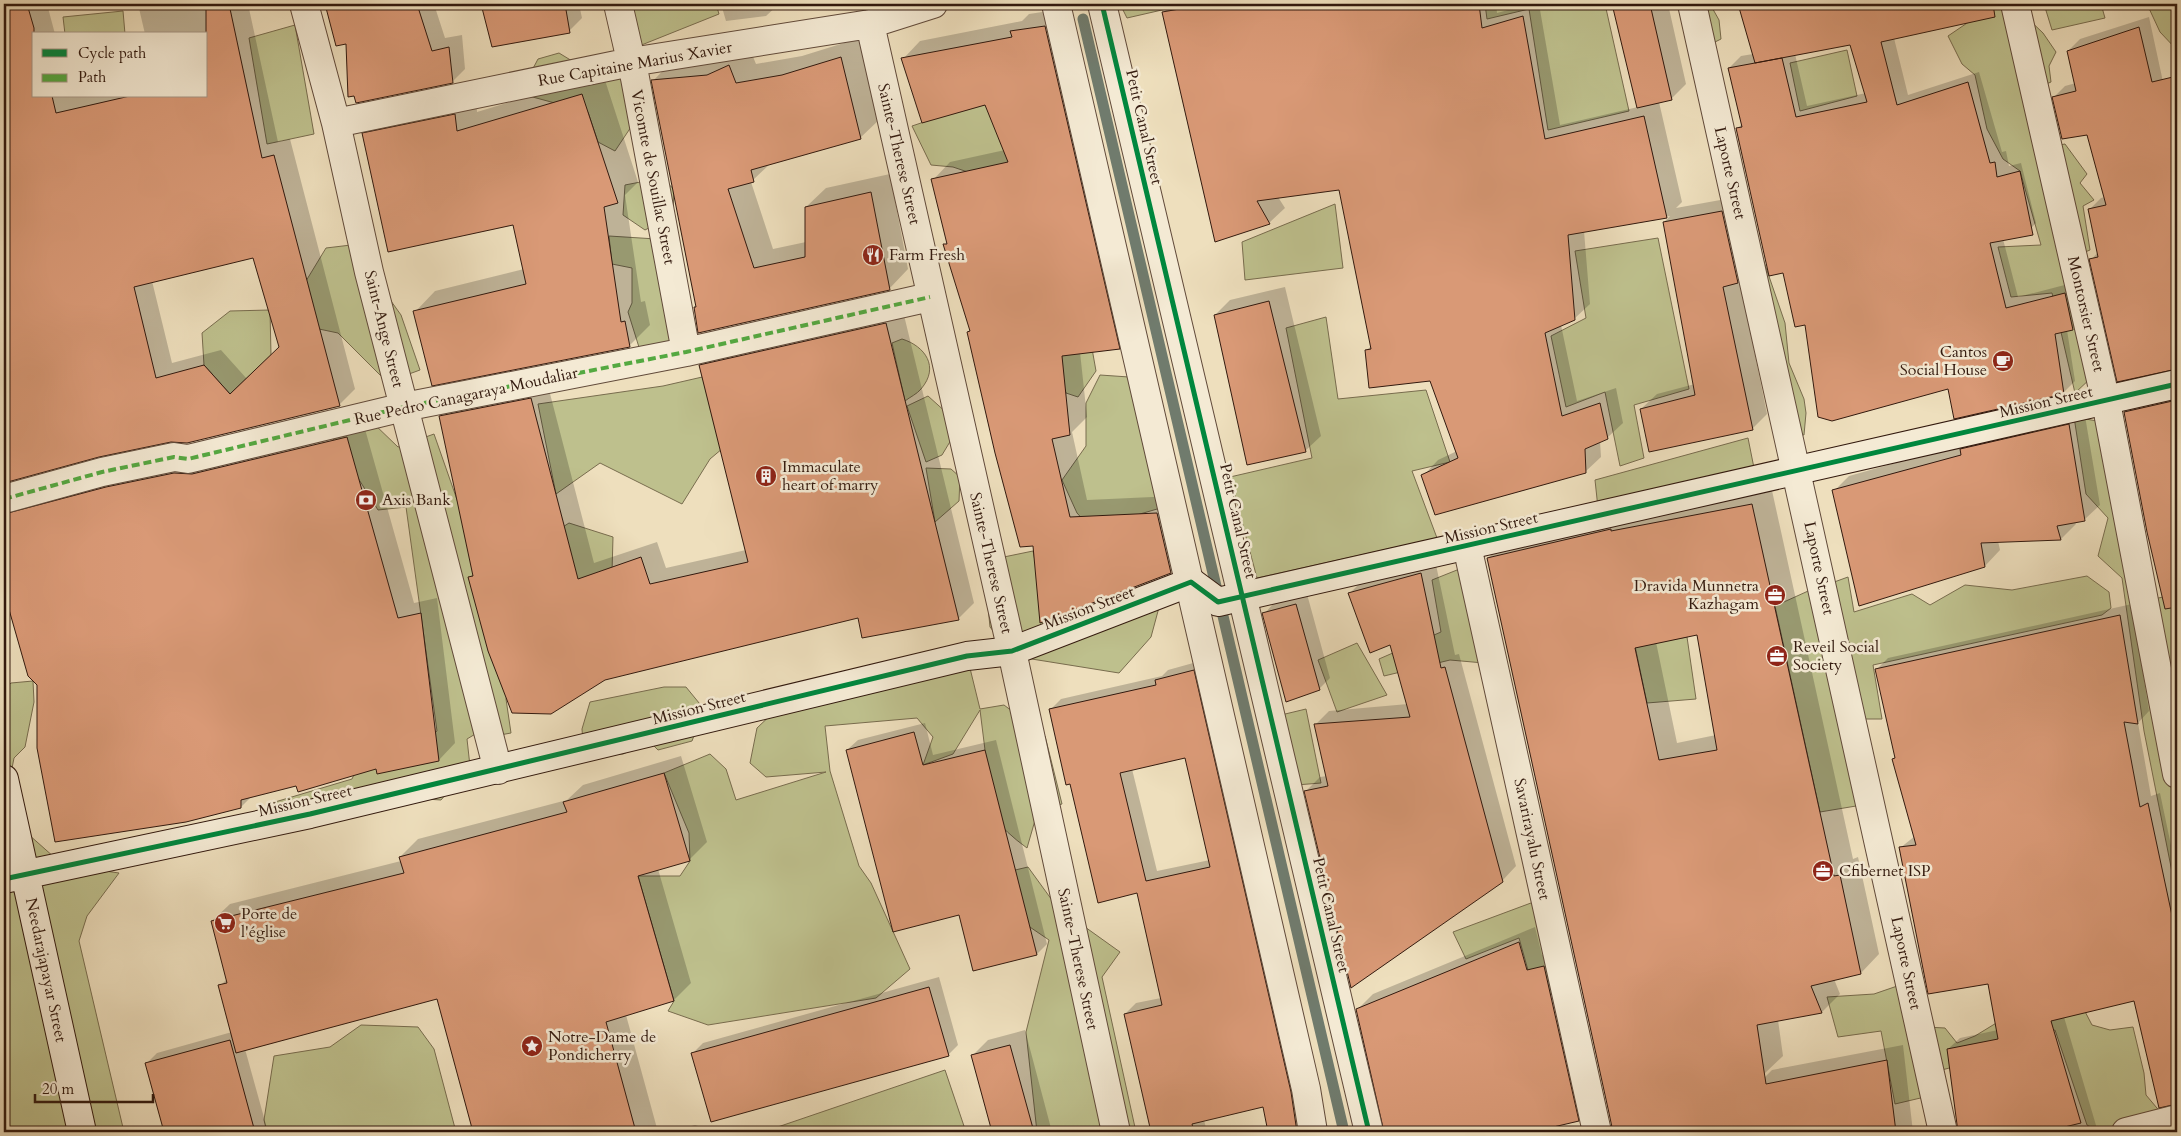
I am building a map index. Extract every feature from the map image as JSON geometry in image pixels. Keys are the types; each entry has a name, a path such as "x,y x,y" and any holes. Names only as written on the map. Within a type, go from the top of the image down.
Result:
{"street":[{"name":"Saint-Ange Street","path":"304,4 336,123 370,272 404,407 498,770"},
{"name":"Vicomte de Souillac Street","path":"618,4 631,62 686,352"},
{"name":"Rue Capitaine Marius Xavier","path":"336,123 631,62 870,24 933,4"},
{"path":"1056,4 1191,582 1306,1089 1314,1132"},
{"name":"Petit Canal Street","path":"1102,4 1244,597 1369,1132"},
{"name":"Laporte Street","path":"1692,4 1943,1132"},
{"name":"Montorsier Street","path":"2016,4 2106,402 2177,774"},
{"name":"Sainte-Therese Street","path":"870,24 930,297 1012,651 1116,1132"},
{"name":"Rue Pedro Canagaraya Moudaliar","path":"4,499 102,472 174,457 188,459 404,407 686,352 930,297"},
{"name":"Mission Street","path":"15,876 310,814 967,656 1012,651 1191,582 1218,602 1244,597 2106,402 2177,384"},
{"name":"Savarirayalu Street","path":"1467,546 1597,1132"},
{"name":"Needarajapayar Street","path":"4,779 15,876 82,1132"},
{"path":"2126,1132 2177,1119"}],"green space":[{"path":"628,4 716,4 719,14 634,48"},
{"path":"1120,4 1188,4 1127,18"},
{"path":"1485,4 1605,4 1629,111 1548,130 1529,9 1487,19"},
{"path":"1696,4 1710,4 1719,20 1721,39 1705,47"},
{"path":"1974,4 2009,4 2092,377 2075,393 2052,293 2011,297 1998,247 2041,245 2020,171 2003,159 1987,129 1975,75 1962,64 1948,36 1976,17"},
{"path":"2044,4 2101,4 2105,18 2052,30"},
{"path":"2147,4 2177,4 2177,50 2160,32"},
{"path":"123,11 125,32 65,32 63,17"},
{"path":"2022,13 2043,33 2056,52 2049,66 2051,82 2039,87"},
{"path":"295,25 314,134 267,144 249,38"},
{"path":"1847,50 1857,96 1800,111 1790,63"},
{"path":"559,53 600,78 618,69 635,121 615,151 598,142 588,112 529,96 528,78 538,59"},
{"path":"1025,94 1012,187 953,167 931,165 912,126"},
{"path":"2065,144 2087,174 2080,183 2094,200 2083,206 2090,250 2073,257 2048,147"},
{"path":"661,178 674,189 673,215 645,230 623,215 625,185"},
{"path":"1335,204 1343,268 1245,280 1242,242"},
{"path":"609,236 672,240 677,354 668,370 643,360 628,312 632,303 632,268 612,264"},
{"path":"1658,238 1689,389 1634,405 1644,458 1620,466 1605,392 1566,407 1551,336 1586,318 1575,251"},
{"path":"351,245 401,315 420,370 387,382 338,333 319,329 306,281 326,248"},
{"path":"1761,253 1785,323 1789,363 1804,399 1806,413 1804,435 1794,434"},
{"path":"270,310 271,355 230,394 204,365 202,333 230,311"},
{"path":"1326,317 1338,399 1426,390 1450,462 1412,471 1437,538 1257,578 1230,477 1312,458 1286,328"},
{"path":"1059,330 1091,343 1096,371 1078,397 1066,393 1060,378"},
{"path":"902,339 910,342 923,352 929,365 927,381 921,389 905,401 892,343"},
{"path":"711,375 741,433 710,459 682,504 600,463 556,494 538,404 663,386"},
{"path":"1100,375 1129,377 1164,507 1140,514 1099,537 1077,513 1062,480 1086,446 1086,403"},
{"path":"928,396 948,414 954,435 942,455 926,462 907,406"},
{"path":"2074,417 2103,422 2177,807 2177,897 2144,731 2122,578 2098,556 2108,518 2086,494"},
{"path":"372,422 398,447 434,434 475,551 526,624 506,699 511,733 500,735 487,727 467,739 470,766 441,800 380,796 278,813 275,802 352,779 363,755 419,745 437,731 406,507 378,510 358,478 329,458 336,429"},
{"path":"1748,438 1755,473 1598,508 1595,480"},
{"path":"926,468 951,469 960,477 959,501 935,522"},
{"path":"569,523 613,537 612,572 592,591 527,550"},
{"path":"1033,551 1048,623 1161,600 1151,637 1119,673 1013,656 990,627 984,566 999,558"},
{"path":"1462,568 1484,663 1450,660 1384,676 1379,659 1441,632 1432,580"},
{"path":"2087,576 2109,592 2111,608 2102,615 1873,665 1882,719 1858,719 1826,585 1848,577 1854,612 1912,594 1930,605 1965,585 2012,590"},
{"path":"1817,587 1862,805 1820,812 1775,606"},
{"path":"2177,594 2177,748 2149,600"},
{"path":"1687,637 1696,699 1647,703 1635,646"},
{"path":"1357,643 1387,695 1337,712 1318,660"},
{"path":"967,656 980,709 1004,705 1045,736 1062,804 1038,810 1027,848 999,824 984,805 966,772 985,750 980,710 953,754 923,765 933,737 917,718 825,726 830,771 859,866 871,883 910,969 876,998 708,1025 668,1011 674,1001 638,876 680,876 690,861 689,833 664,773 710,754 726,769 736,800 826,772 766,777 750,763 757,728 792,695"},
{"path":"33,681 34,702 25,747 14,758 7,794 4,796 4,690 11,683"},
{"path":"664,687 686,687 704,709 692,741 658,750 650,742 623,754 584,755 582,729 590,702"},
{"path":"1306,709 1321,783 1296,785 1281,715"},
{"path":"4,823 28,834 63,865 119,873 87,916 79,941 124,1132 10,1132 4,1121"},
{"path":"1028,867 1057,907 1120,952 1102,977 1136,1132 1037,1132 1026,1032 1049,940 1021,921 1011,871"},
{"path":"1539,900 1560,994 1535,995 1519,938 1466,959 1453,932"},
{"path":"1906,983 1929,1096 1895,1104 1881,1031 1838,1037 1827,997 1874,994"},
{"path":"2079,1000 2092,1025 2110,1030 2133,1027 2144,1073 2146,1095 2162,1114 2136,1124 2098,1131 2087,1125 2055,1030 1976,1048 1953,1067 1938,1071 1925,1027 1945,1028 1957,1043 1975,1036 2029,1003"},
{"path":"361,1025 418,1027 434,1049 456,1132 267,1132 264,1120 274,1056 330,1047"},
{"path":"945,1070 966,1132 763,1132"}],"building":[{"path":"4,4 27,4 34,28 34,32 32,32 32,98 52,98 56,113 121,98 208,98 206,4 229,4 262,158 274,155 340,406 187,443 171,442 99,457 4,483","holes":["253,258 279,347 230,394 204,365 156,378 134,287"]},
{"path":"325,4 417,4 432,51 449,47 453,83 356,103 354,96 348,97 346,44 336,46"},
{"path":"481,4 565,4 570,33 492,47"},
{"path":"1209,4 1479,4 1482,28 1523,16 1545,139 1644,116 1667,218 1568,235 1575,320 1545,333 1562,416 1600,403 1608,439 1585,449 1586,473 1435,515 1421,475 1458,458 1430,381 1369,388 1365,350 1371,349 1339,190 1257,201 1270,224 1215,242 1162,12"},
{"path":"1612,4 1650,4 1672,100 1637,108"},
{"path":"1738,4 1993,4 1995,17 1881,42 1897,105 1968,82 1990,163 1995,162 1997,177 2020,171 2033,235 1990,243 2006,308 2065,293 2073,330 2055,334 2064,394 1954,419 1948,389 1832,421 1818,417 1805,325 1795,327 1783,273 1769,276 1736,128 1742,127 1728,68 1755,63","holes":["1850,45 1867,102 1796,117 1782,58 1755,63"]},
{"path":"1045,26 1120,349 1062,356 1070,435 1052,439 1070,517 1157,513 1171,573 1040,623 1033,546 1020,547 995,453 967,332 970,331 943,244 947,244 931,179 1008,162 985,105 922,123 901,58 1012,37 1010,31"},
{"path":"2139,27 2152,82 2177,76 2177,369 2117,382 2089,259 2098,257 2088,209 2106,205 2087,135 2062,139 2052,97 2076,91 2067,51"},
{"path":"841,57 861,139 751,170 754,182 728,189 754,268 805,257 805,207 871,192 890,290 698,333 694,307 696,307 651,80 707,75 729,65 736,83 782,75"},
{"path":"582,94 618,203 604,207 621,322 625,321 630,347 432,386 413,311 526,284 513,225 388,252 362,133 455,114 457,131"},
{"path":"1722,211 1738,283 1723,287 1753,430 1649,452 1640,409 1695,395 1663,222"},
{"path":"1269,301 1306,452 1247,465 1214,315"},
{"path":"886,323 959,620 862,638 858,618 605,680 551,714 512,713 488,651 468,577 473,576 439,416 531,398 578,579 641,557 650,584 748,562 699,365"},
{"path":"2177,400 2177,607 2165,609 2147,532 2124,412"},
{"path":"2069,424 2085,521 2057,526 2061,540 1981,543 1985,567 1859,606 1832,490 1961,455 1960,449"},
{"path":"347,437 398,618 421,613 439,761 377,774 376,769 298,792 296,786 241,800 241,808 186,822 55,842 37,748 37,685 28,676 4,592 4,514 106,487 174,473 192,474"},
{"path":"1752,504 1834,876 1840,875 1861,974 1811,986 1822,1013 1757,1025 1766,1084 1887,1060 1896,1132 1613,1132 1487,558 1611,529 1611,531","holes":["1697,635 1717,750 1659,760 1635,648"]},
{"path":"1421,573 1441,668 1445,667 1503,882 1351,988 1304,791 1328,786 1314,724 1410,717 1390,645 1370,653 1348,593"},
{"path":"1296,604 1320,690 1286,702 1262,613"},
{"path":"2120,615 2138,724 2124,722 2140,807 2148,803 2177,939 2177,1104 2159,1108 2134,1001 2051,1021 2081,1123 2044,1132 1958,1132 1947,1049 1998,1039 1988,984 1928,994 1899,847 1916,845 1892,759 1895,758 1875,669"},
{"path":"1194,670 1291,1092 1297,1132 1268,1132 1263,1107 1192,1124 1194,1132 1151,1132 1124,1014 1162,1005 1137,893 1098,903 1070,784 1066,785 1049,709 1156,685 1155,680","holes":["1185,758 1210,867 1146,881 1120,773"]},
{"path":"914,732 923,765 985,750 1037,955 973,971 959,915 893,932 846,750"},
{"path":"664,773 690,861 638,876 674,1001 606,1022 636,1132 473,1132 437,999 236,1053 218,985 227,983 211,921 404,873 399,857 567,812 563,802"},
{"path":"1519,942 1527,970 1544,966 1579,1121 1532,1132 1384,1132 1356,1009"},
{"path":"929,987 949,1056 711,1122 691,1053"},
{"path":"230,1040 255,1132 164,1132 145,1063"},
{"path":"1010,1045 1034,1132 992,1132 971,1055"}],"waterway":[{"path":"1083,19 1344,1132"}],"marked path":[{"path":"4,499 102,472 174,457 188,459 404,407 686,352 930,297"}],"cycle path":[{"path":"1102,4 1369,1132"},
{"path":"4,879 310,814 967,656 1012,651 1191,582 1218,602 2177,384"}],"place":[{"name":"Farm Fresh","path":"873,255"},
{"name":"Cantos Social House","path":"2003,361"},
{"name":"Immaculate heart of marry","path":"766,476"},
{"name":"Axis Bank","path":"366,500"},
{"name":"Dravida Munnetra Kazhagam","path":"1775,595"},
{"name":"Reveil Social Society","path":"1777,656"},
{"name":"Cfibernet ISP","path":"1823,871"},
{"name":"Porte de l'église","path":"225,923"},
{"name":"Notre-Dame de Pondicherry","path":"532,1046"}]}
